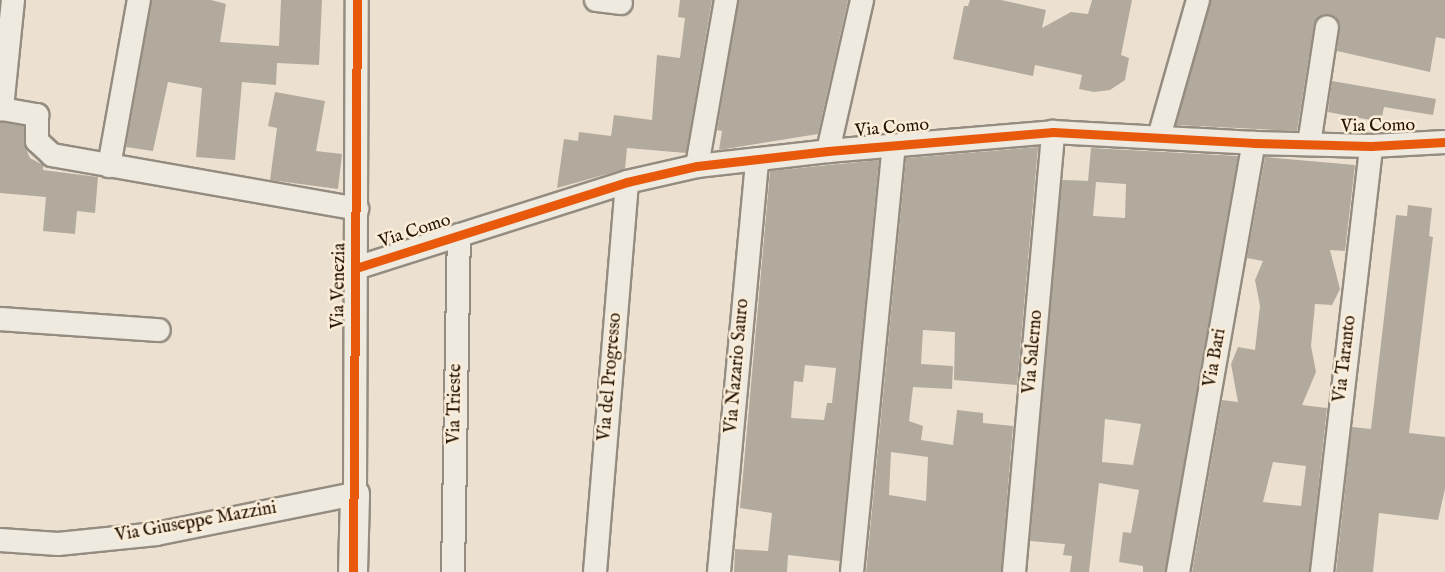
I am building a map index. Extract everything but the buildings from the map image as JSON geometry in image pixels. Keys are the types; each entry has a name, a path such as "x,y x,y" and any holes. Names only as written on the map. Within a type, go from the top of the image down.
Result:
{"street":[{"path":"14,0 2,109 37,115 37,141 52,155 357,209"},
{"path":"109,166 139,0"},
{"name":"Via Venezia","path":"353,572 357,0"},
{"path":"596,0 621,3"},
{"path":"697,166 726,0"},
{"path":"828,151 862,0"},
{"path":"1159,137 1198,0"},
{"path":"1309,144 1327,27"},
{"name":"Via Como","path":"356,268 627,182 697,166 828,151 1053,132 1254,143 1371,146 1445,142"},
{"name":"Via Salerno","path":"1014,572 1053,132"},
{"name":"Via Bari","path":"1178,572 1254,143"},
{"path":"852,572 894,146"},
{"name":"Via Taranto","path":"1322,572 1371,146"},
{"name":"Via Nazario Sauro","path":"719,572 757,160"},
{"name":"Via del Progresso","path":"595,572 627,182"},
{"name":"Via Trieste","path":"453,572 459,235"},
{"path":"0,319 159,330"},
{"name":"Via Giuseppe Mazzini","path":"0,540 58,544 156,534 355,494"}],"cycle path":[{"path":"353,572 357,0"},
{"path":"356,268 627,182 697,166 828,151 1053,132 1254,143 1371,146 1445,142"}]}
